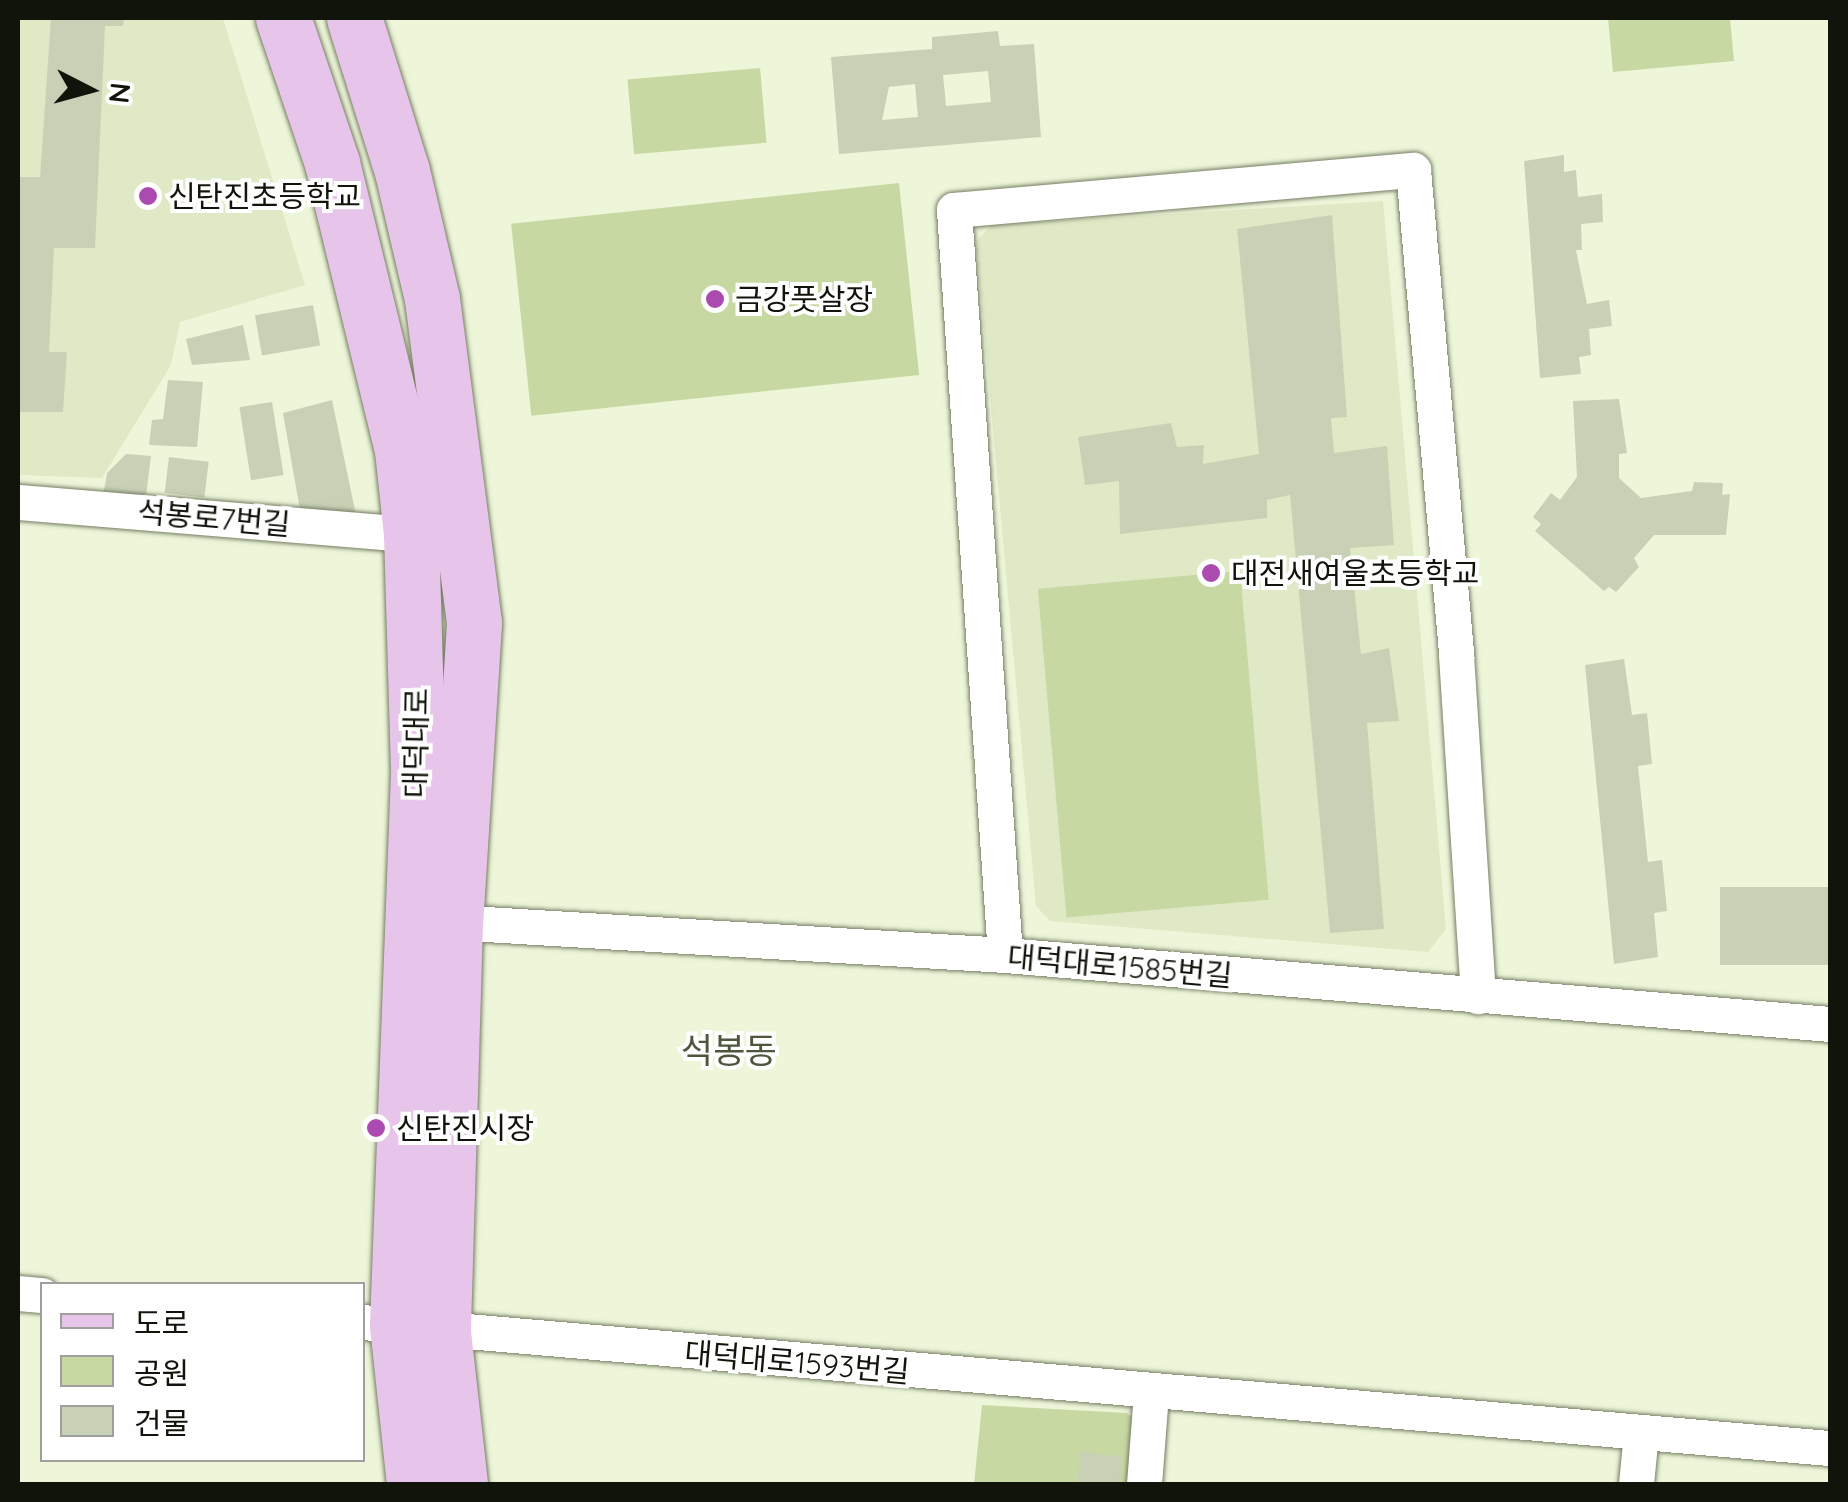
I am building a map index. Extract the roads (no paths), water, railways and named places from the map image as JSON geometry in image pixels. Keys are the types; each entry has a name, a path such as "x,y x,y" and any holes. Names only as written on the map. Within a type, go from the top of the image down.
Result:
{"main road":[{"name":"대덕대로","path":"284,18 342,201 402,450 411,534 418,773 432,921"},
{"name":"대덕대로","path":"354,18 402,171 432,298 461,491 474,623 432,921 401,1326 414,1484"},
{"name":"대덕대로","path":"401,1326 460,1484"}],"street":[{"path":"1006,956 954,210 1413,170 1456,655 1478,996"},
{"name":"석봉로7번길","path":"18,502 411,534"},
{"name":"대덕대로1585번길","path":"432,921 1006,956 1830,1024"},
{"name":"대덕대로1593번길","path":"401,1326 1830,1448"},
{"path":"1144,1484 1150,1392"},
{"path":"1636,1484 1640,1433"}],"place":[{"name":"신탄진초등학교","path":"148,196"},
{"name":"금강풋살장","path":"715,299"},
{"name":"대전새여울초등학교","path":"1211,573"},
{"name":"신탄진시장","path":"376,1128"}],"district":[{"name":"석봉동","path":"729,1050"}]}
